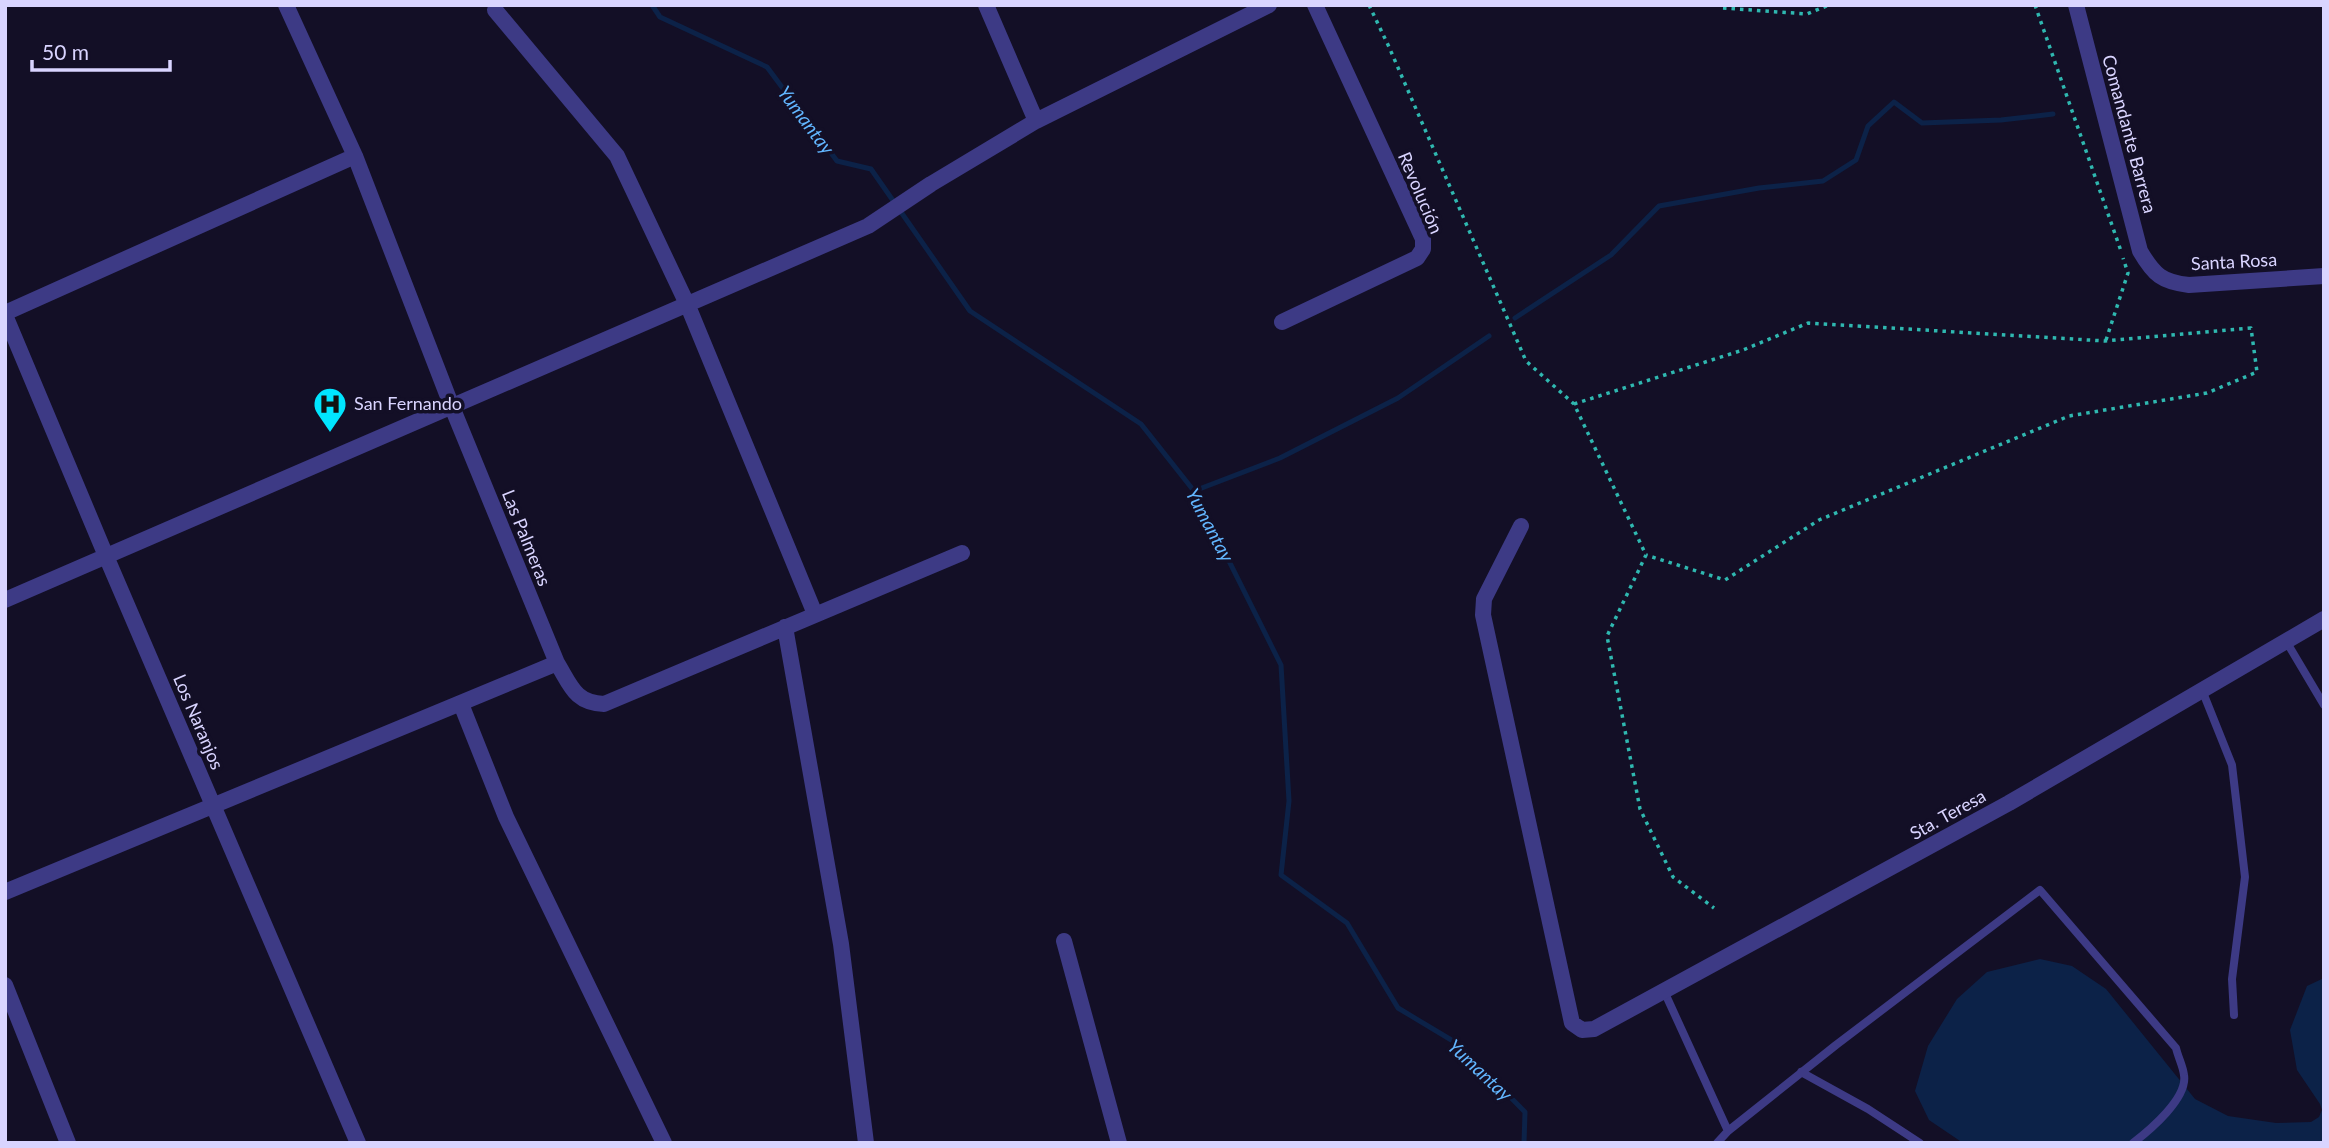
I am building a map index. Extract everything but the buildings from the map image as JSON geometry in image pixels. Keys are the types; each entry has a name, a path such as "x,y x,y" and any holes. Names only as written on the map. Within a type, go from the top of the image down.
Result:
{"street":[{"name":"Las Palmeras","path":"286,5 355,156 452,407 557,663 578,697 591,704 604,704 962,553"},
{"path":"986,5 1036,121"},
{"path":"5,600 868,226 931,184 1036,121 1269,5"},
{"name":"Revolución","path":"1282,322 1417,258 1423,249 1423,239 1315,5"},
{"name":"Comandante Barrera","path":"2076,5 2140,251 2150,270"},
{"path":"495,10 617,156 688,306 815,614"},
{"path":"5,314 355,156"},
{"name":"Santa Rosa","path":"2150,270 2168,283 2189,285 2324,276"},
{"name":"Los Naranjos","path":"5,314 358,1143"},
{"name":"Sta. Teresa","path":"1521,526 1484,598 1483,615 1572,1023 1583,1030 1594,1029 2010,803 2324,619"},
{"path":"785,627 841,944 866,1143"},
{"path":"5,891 557,663"},
{"path":"461,704 506,817 664,1143"},
{"path":"1064,942 1119,1143"},
{"path":"5,985 68,1143"}],"lane":[{"path":"2286,640 2324,705"},
{"path":"2202,690 2232,765 2245,877 2232,979 2234,1015"},
{"path":"1717,1143 1801,1072 2040,890 2176,1048 2185,1077 2175,1104 2133,1143"},
{"path":"1664,991 1728,1131"},
{"path":"1801,1072 1868,1109 1920,1143"}],"path":[{"path":"1369,5 1390,47 1526,360 1574,404 1646,555 1725,580 1819,520 2069,416 2207,393 2257,372 2251,328 2105,341 1808,323 1743,350 1574,404"},
{"path":"1723,8 1807,15 1829,5"},
{"path":"2035,5 2129,273 2105,341"},
{"path":"1646,555 1607,636 1637,796 1640,809 1673,877 1714,908"}],"water":[{"path":"2040,959 2072,966 2106,989 2195,1099 2228,1116 2276,1123 2311,1122 2319,1117 2322,1110 2297,1070 2290,1030 2307,986 2324,978 2324,1143 1963,1143 1929,1120 1915,1091 1928,1046 1957,999 1987,972"}],"waterway":[{"name":"Yumantay","path":"652,5 660,17 767,67 837,161 871,169 970,311 1141,424 1194,491 1281,665 1289,801 1281,875 1347,923 1398,1008 1458,1044 1525,1112 1524,1143"},
{"path":"1515,318 1611,255 1659,206 1759,188 1823,181 1856,160 1868,126 1894,102 1922,123 2001,120 2053,114"},
{"path":"1194,491 1280,458 1398,398 1489,336"}],"place":[{"name":"San Fernando","path":"330,434"}]}
